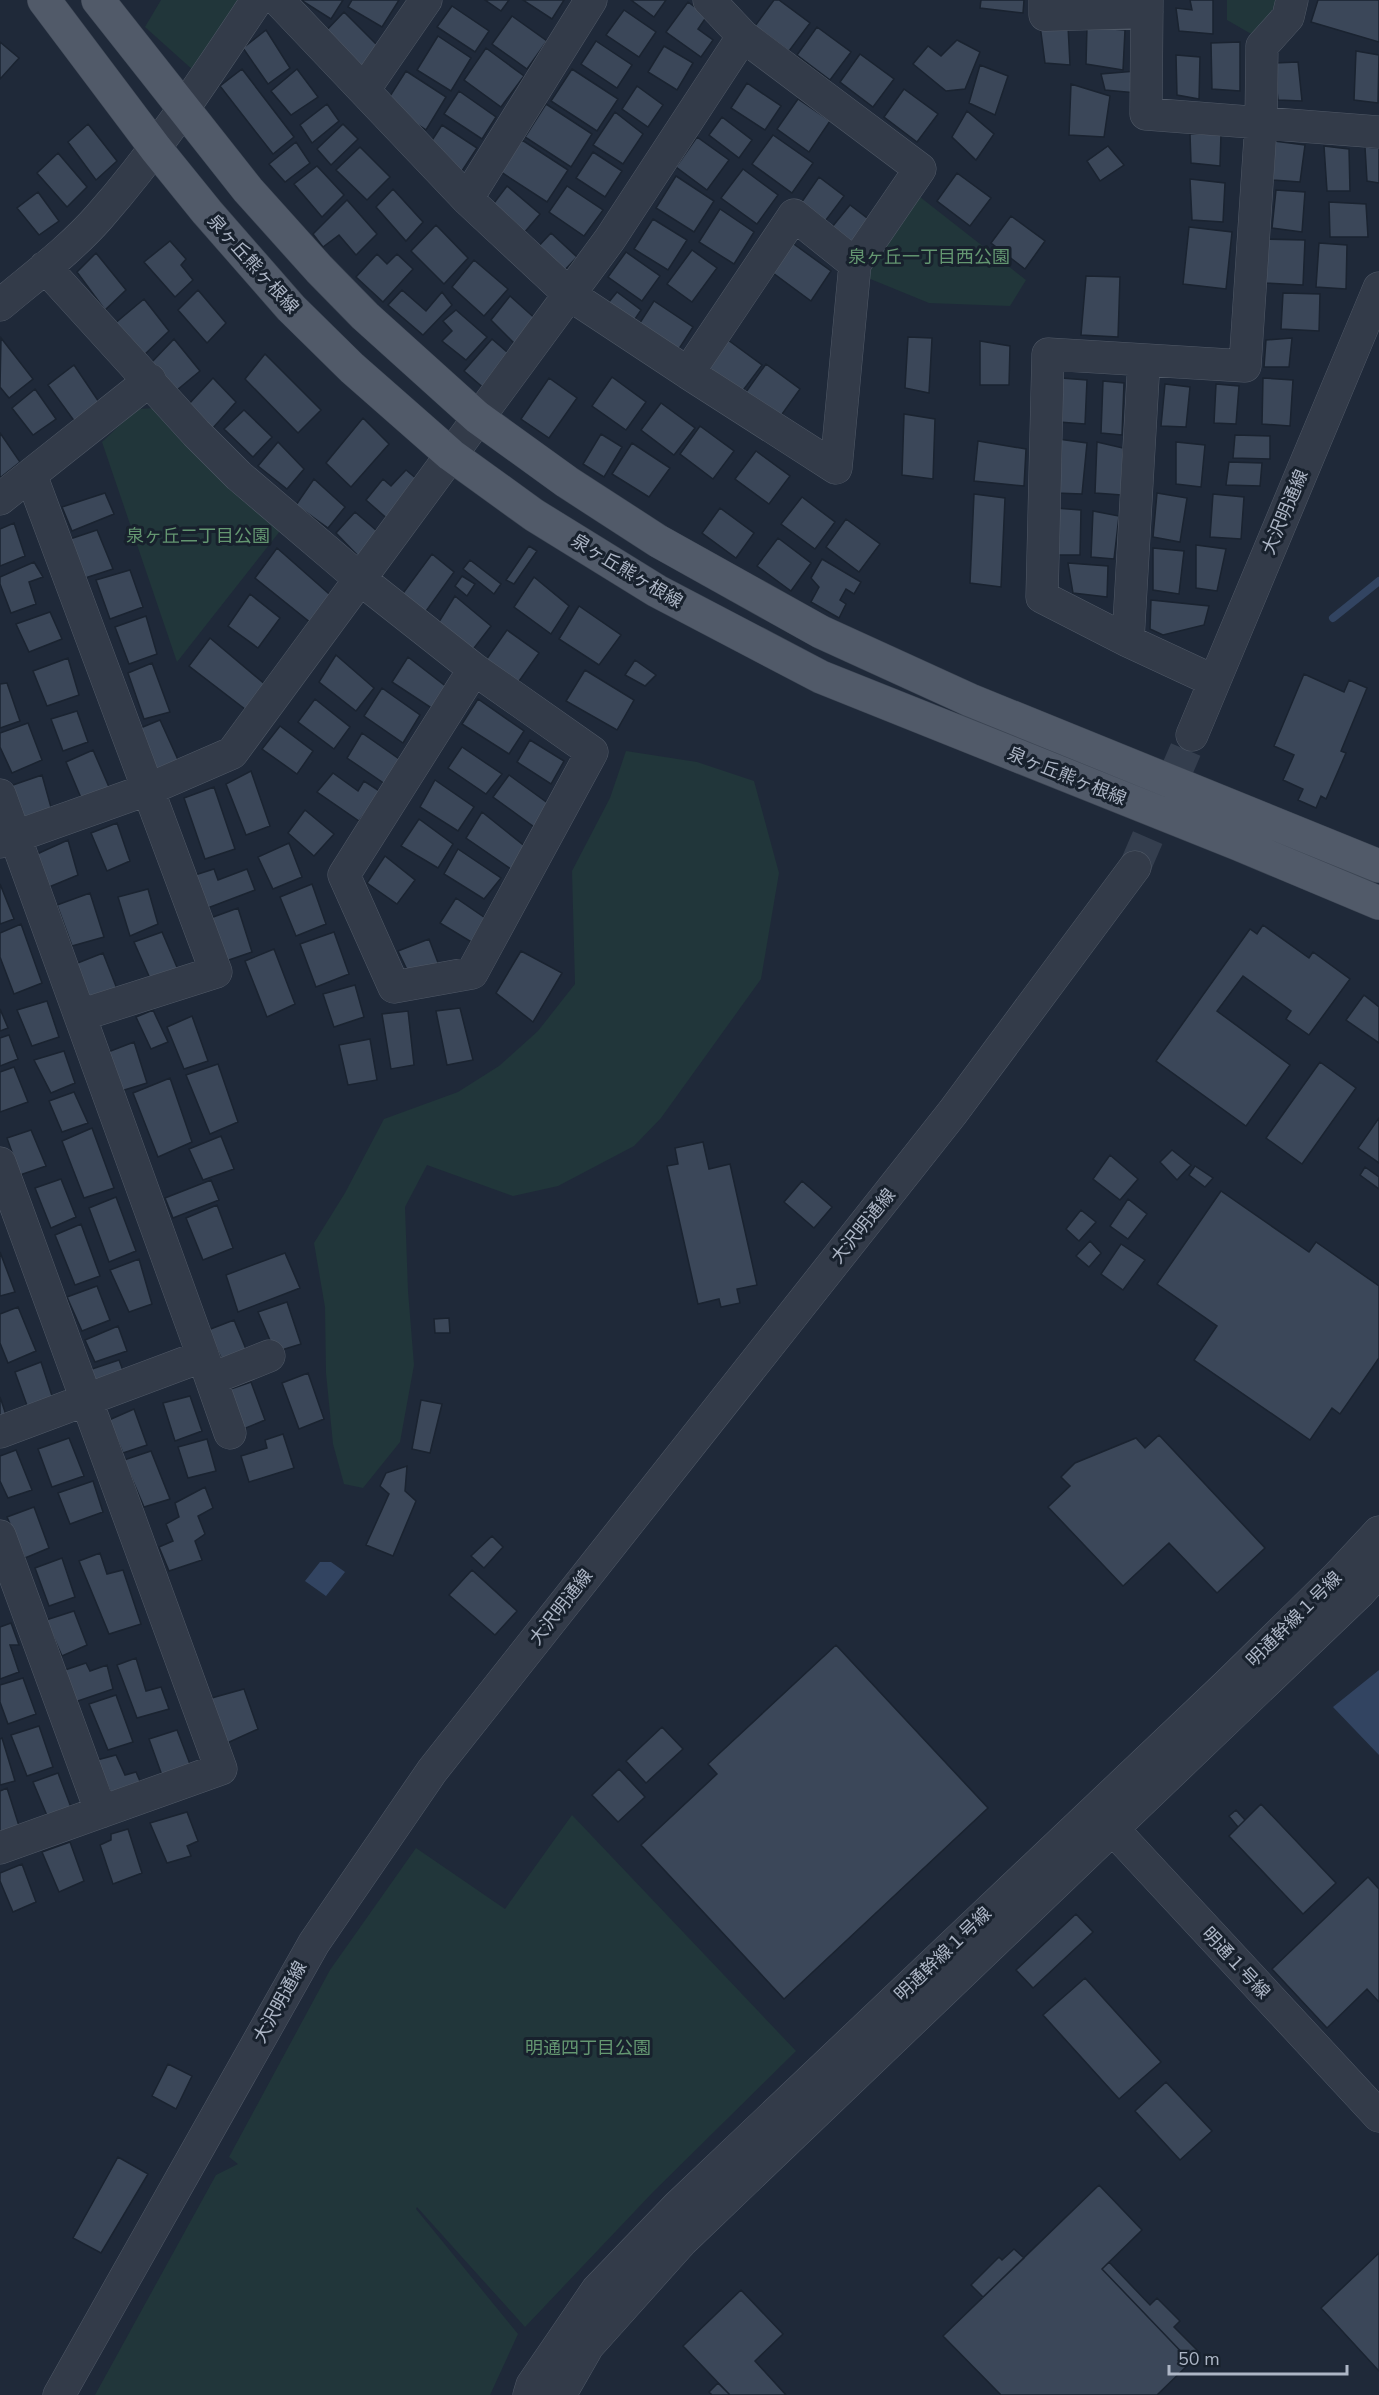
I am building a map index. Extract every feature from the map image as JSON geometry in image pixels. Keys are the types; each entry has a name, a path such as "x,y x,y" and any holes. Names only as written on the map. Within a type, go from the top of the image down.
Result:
{"main road":[{"name":"泉ヶ丘熊ヶ根線","path":"44,0 156,149 207,212 291,308 352,368 451,455 534,515 657,591 822,677 1379,903"},
{"name":"泉ヶ丘熊ヶ根線","path":"98,0 248,190 319,269 365,316 477,417 567,482 658,541 821,632 970,700 1379,866"}],"street":[{"path":"0,305 97,219 156,149 184,111 257,0"},
{"path":"278,0 467,199 570,295 837,468 855,264 921,169 742,36 709,0"},
{"path":"364,90 426,0"},
{"path":"467,199 591,0"},
{"path":"1045,0 1044,15 1147,6 1146,114 1379,132"},
{"path":"1214,681 1042,597 1048,354 1245,366 1261,123 1262,46 1288,17 1292,0"},
{"path":"8,839 149,789 232,753 610,239 742,36"},
{"path":"688,373 794,215 855,264"},
{"path":"45,267 238,476 360,579 474,669 592,752 472,973 394,987 344,875 474,669"},
{"name":"大沢明通線","path":"1192,735 1379,288"},
{"path":"1128,641 1144,360"},
{"path":"0,499 150,381"},
{"path":"31,475 216,972 81,1015"},
{"path":"0,795 8,839 81,1015 230,1433"},
{"name":"大沢明通線","path":"59,2395 314,1943 432,1771 953,1113 1136,867"},
{"path":"0,1163 221,1770 0,1848"},
{"path":"0,1432 86,1401 207,1367 269,1356"},
{"name":"明通幹線１号線","path":"529,2395 532,2385 597,2290 678,2206 1103,1819 1379,1532"},
{"path":"0,1536 101,1812"},
{"path":"560,2395 588,2346 682,2241 1103,1819 1360,1592 1379,1571"},
{"name":"明通１号線","path":"1103,1819 1379,2116"}],"green space":[{"path":"161,0 239,0 194,71 145,27"},
{"path":"1227,0 1277,0 1275,8 1253,35 1227,20"},
{"name":"泉ヶ丘一丁目西公園","path":"920,197 1026,280 1010,306 929,303 863,276"},
{"name":"泉ヶ丘二丁目公園","path":"156,408 280,531 177,662 102,442 137,409"},
{"path":"626,751 697,762 754,781 779,873 761,979 661,1118 634,1146 558,1186 513,1196 427,1165 405,1207 414,1365 400,1442 363,1488 344,1484 333,1444 326,1373 325,1307 314,1243 345,1193 384,1119 458,1092 499,1066 538,1031 575,984 572,871 610,798"},
{"name":"明通四丁目公園","path":"572,1815 796,2051 653,2192 525,2327 417,2207 416,2209 518,2334 490,2395 95,2395 216,2175 238,2164 229,2157 330,1970 416,1848 505,1909"}],"water":[{"path":"320,1562 331,1562 345,1572 326,1596 305,1581"},
{"path":"1379,1670 1379,1755 1333,1707"}],"building":[{"path":"301,0 343,0 331,19"},
{"path":"352,0 399,0 382,27 348,7"},
{"path":"485,0 509,0 501,11"},
{"path":"523,0 564,0 552,19"},
{"path":"631,0 666,0 654,17"},
{"path":"774,0 779,0 810,23 789,51 755,26"},
{"path":"981,0 1024,0 1023,13 980,8"},
{"path":"1190,0 1213,0 1213,34 1179,31 1176,8 1192,10"},
{"path":"1318,0 1379,0 1379,42 1311,22"},
{"path":"688,2 707,16 698,29 713,40 701,57 666,32"},
{"path":"452,6 489,31 475,52 437,27"},
{"path":"624,10 656,32 639,57 606,35"},
{"path":"344,12 380,48 358,71 322,35"},
{"path":"512,16 547,41 527,69 492,44"},
{"path":"1040,25 1068,26 1070,65 1045,63"},
{"path":"817,27 851,52 830,80 797,55"},
{"path":"1087,27 1125,30 1123,70 1086,64"},
{"path":"266,30 290,68 268,84 243,48"},
{"path":"438,36 471,58 451,91 417,70"},
{"path":"957,40 980,52 965,89 946,91 913,64 928,46 941,56"},
{"path":"596,41 632,65 617,88 581,64"},
{"path":"0,42 19,58 0,79"},
{"path":"1240,42 1240,91 1212,89 1211,43"},
{"path":"664,46 693,63 677,90 648,72"},
{"path":"486,48 524,76 501,107 464,80"},
{"path":"1356,51 1379,55 1378,103 1354,100"},
{"path":"860,54 894,79 873,107 840,82"},
{"path":"1176,55 1200,57 1199,99 1177,95"},
{"path":"1298,62 1302,101 1278,100 1274,63"},
{"path":"980,65 1008,76 995,115 969,103"},
{"path":"242,69 294,137 273,154 220,86"},
{"path":"297,69 318,97 291,115 271,91"},
{"path":"572,69 618,99 597,131 551,101"},
{"path":"406,71 446,97 426,130 385,104"},
{"path":"1136,71 1137,93 1105,90 1101,74"},
{"path":"747,83 781,106 765,130 731,108"},
{"path":"1071,84 1110,96 1104,137 1069,135"},
{"path":"637,86 663,105 648,127 622,109"},
{"path":"904,89 938,114 917,142 884,117"},
{"path":"459,91 496,117 482,139 444,114"},
{"path":"798,99 830,121 809,152 777,129"},
{"path":"327,104 339,121 312,143 300,125"},
{"path":"546,104 592,134 571,167 525,137"},
{"path":"967,111 994,134 976,160 952,137"},
{"path":"615,112 643,134 623,164 593,145"},
{"path":"722,117 752,140 739,158 709,135"},
{"path":"88,124 117,161 96,180 68,142"},
{"path":"343,124 358,139 331,165 317,149"},
{"path":"442,125 477,148 460,174 425,151"},
{"path":"1221,133 1220,166 1191,163 1190,134"},
{"path":"773,135 813,163 792,193 752,164"},
{"path":"697,137 729,160 707,190 676,167"},
{"path":"522,140 568,170 547,202 501,172"},
{"path":"1274,141 1305,145 1300,182 1273,180"},
{"path":"296,142 310,163 285,182 269,164"},
{"path":"1108,146 1124,165 1100,181 1087,161"},
{"path":"1324,146 1349,149 1350,191 1327,191"},
{"path":"360,147 390,177 367,200 336,170"},
{"path":"1365,147 1379,148 1379,183 1367,181"},
{"path":"593,152 622,171 605,197 576,178"},
{"path":"58,153 87,187 67,207 37,173"},
{"path":"317,166 344,195 322,217 294,184"},
{"path":"743,169 778,195 757,224 721,198"},
{"path":"957,173 991,198 970,226 937,201"},
{"path":"676,176 714,201 694,232 656,208"},
{"path":"819,177 844,196 823,224 799,206"},
{"path":"1190,179 1225,183 1223,222 1192,220"},
{"path":"507,186 540,214 524,233 491,207"},
{"path":"567,186 603,210 584,236 549,212"},
{"path":"393,189 423,222 406,241 376,207"},
{"path":"1276,190 1305,192 1302,232 1272,228"},
{"path":"38,192 59,221 39,235 17,208"},
{"path":"347,200 377,234 356,255 339,235 323,247 313,234"},
{"path":"1329,202 1366,204 1368,237 1330,237"},
{"path":"850,205 871,221 848,249 828,232"},
{"path":"720,209 754,232 734,264 699,242"},
{"path":"1011,216 1045,241 1025,269 991,243"},
{"path":"653,219 687,240 668,270 634,249"},
{"path":"436,225 468,258 444,284 411,251"},
{"path":"1189,227 1232,232 1226,289 1183,284"},
{"path":"551,233 577,257 561,274 535,250"},
{"path":"1265,239 1305,240 1303,285 1266,283"},
{"path":"170,241 186,259 181,265 193,280 175,297 144,262"},
{"path":"791,242 831,271 811,301 769,270"},
{"path":"1319,243 1347,245 1346,289 1316,287"},
{"path":"692,250 717,268 692,302 667,284"},
{"path":"626,252 660,276 642,301 608,277"},
{"path":"96,253 126,290 105,310 77,272"},
{"path":"377,254 387,264 397,254 413,269 383,302 356,277"},
{"path":"474,260 508,289 484,316 452,287"},
{"path":"1086,276 1120,277 1118,337 1081,335"},
{"path":"198,290 226,323 207,343 178,310"},
{"path":"402,290 426,311 442,292 452,305 423,335 388,305"},
{"path":"617,292 641,310 629,328 604,308"},
{"path":"1283,293 1320,294 1319,331 1281,329"},
{"path":"510,296 539,322 519,348 491,320"},
{"path":"144,299 169,331 143,356 113,325"},
{"path":"654,301 693,327 675,355 636,329"},
{"path":"456,310 487,337 466,360 442,341 452,331 443,321"},
{"path":"908,337 932,338 929,393 905,388"},
{"path":"1,338 33,379 9,398 0,387"},
{"path":"1292,338 1289,367 1264,367 1266,340"},
{"path":"174,339 200,371 177,390 151,363"},
{"path":"492,339 514,358 486,390 464,371"},
{"path":"728,340 762,365 741,393 708,368"},
{"path":"980,341 1010,346 1009,385 980,385"},
{"path":"265,354 321,410 298,433 245,379"},
{"path":"766,364 800,389 780,417 746,392"},
{"path":"74,365 101,405 75,422 48,385"},
{"path":"612,377 646,402 626,430 592,406"},
{"path":"213,378 236,402 212,429 188,405"},
{"path":"549,378 577,398 549,438 521,419"},
{"path":"1061,378 1087,380 1085,424 1059,422"},
{"path":"1263,378 1293,380 1290,426 1262,424"},
{"path":"1103,381 1124,383 1122,435 1101,433"},
{"path":"1165,384 1190,387 1186,427 1161,426"},
{"path":"1216,384 1239,386 1236,424 1214,423"},
{"path":"35,389 56,419 33,435 12,408"},
{"path":"661,403 695,428 674,455 641,430"},
{"path":"244,410 272,437 253,457 224,429"},
{"path":"904,414 935,419 933,479 902,475"},
{"path":"363,418 389,444 351,487 326,463"},
{"path":"700,426 734,451 713,479 680,454"},
{"path":"0,433 20,462 0,478"},
{"path":"601,434 622,447 604,477 583,464"},
{"path":"1235,435 1270,436 1270,459 1233,458"},
{"path":"1058,439 1087,443 1082,494 1056,493"},
{"path":"978,441 1026,449 1024,486 974,481"},
{"path":"278,442 304,469 287,489 258,466"},
{"path":"1097,442 1123,448 1122,495 1095,493"},
{"path":"1176,442 1205,445 1201,487 1176,484"},
{"path":"632,443 670,468 649,497 612,474"},
{"path":"756,451 790,476 769,504 735,479"},
{"path":"1229,462 1262,463 1260,486 1226,485"},
{"path":"406,470 424,485 391,522 366,500 383,479 391,486"},
{"path":"314,479 345,507 328,528 296,505"},
{"path":"105,493 114,514 72,531 62,507"},
{"path":"1157,493 1187,498 1180,542 1153,537"},
{"path":"974,494 1005,498 1001,587 970,583"},
{"path":"1213,494 1244,497 1241,539 1210,537"},
{"path":"802,497 835,522 815,549 781,524"},
{"path":"720,508 754,533 736,558 702,533"},
{"path":"1055,508 1081,510 1080,555 1054,555"},
{"path":"1093,511 1119,516 1114,559 1091,557"},
{"path":"355,512 384,537 362,560 336,533"},
{"path":"846,519 880,544 859,572 826,547"},
{"path":"14,523 25,556 0,566 0,529"},
{"path":"97,530 113,569 85,578 70,539"},
{"path":"778,538 811,563 791,591 757,566"},
{"path":"1196,545 1226,549 1217,591 1196,588"},
{"path":"529,546 537,551 514,584 506,580"},
{"path":"277,548 336,600 316,627 255,578"},
{"path":"1153,548 1184,551 1179,594 1153,590"},
{"path":"432,554 454,572 424,614 401,596"},
{"path":"822,559 861,582 854,594 846,589 840,600 846,604 839,618 811,602 819,587 811,578"},
{"path":"470,560 501,584 494,594 463,569"},
{"path":"34,562 43,577 29,582 36,604 11,613 0,584 0,577"},
{"path":"1068,563 1108,566 1107,597 1073,593"},
{"path":"130,570 143,607 110,619 96,580"},
{"path":"462,576 475,584 467,596 455,586"},
{"path":"534,577 569,606 551,634 514,607"},
{"path":"250,594 280,618 258,648 228,626"},
{"path":"455,596 491,626 471,652 437,625"},
{"path":"1151,600 1209,606 1204,625 1163,635 1150,629"},
{"path":"579,606 621,635 599,665 559,639"},
{"path":"50,612 62,639 29,652 16,624"},
{"path":"146,616 157,654 129,664 115,627"},
{"path":"507,630 539,653 517,684 486,660"},
{"path":"210,638 273,691 254,716 189,666"},
{"path":"336,655 374,688 356,711 319,682"},
{"path":"408,657 448,688 433,709 392,682"},
{"path":"68,658 79,695 47,706 33,671"},
{"path":"635,660 656,675 645,686 625,675"},
{"path":"152,663 170,712 144,719 128,673"},
{"path":"585,670 634,700 617,730 566,701"},
{"path":"1304,674 1344,692 1349,680 1367,688 1341,751 1346,753 1326,799 1321,796 1316,808 1298,800 1303,789 1283,780 1294,755 1274,746"},
{"path":"7,683 20,721 0,728 0,684"},
{"path":"382,688 420,715 403,743 364,716"},
{"path":"315,699 350,727 334,749 298,722"},
{"path":"478,699 524,731 509,754 462,724"},
{"path":"77,711 88,742 63,751 51,719"},
{"path":"160,720 179,762 155,770 138,729"},
{"path":"28,723 42,760 12,773 0,747 0,733"},
{"path":"280,726 313,751 297,774 262,749"},
{"path":"362,733 402,761 388,786 347,758"},
{"path":"530,740 564,761 551,784 517,762"},
{"path":"462,747 502,774 486,794 448,768"},
{"path":"93,750 112,794 84,805 66,762"},
{"path":"251,771 270,826 246,835 226,784"},
{"path":"333,773 358,791 364,781 381,792 359,821 317,792"},
{"path":"42,775 52,811 24,824 10,786"},
{"path":"509,775 549,804 537,829 493,797"},
{"path":"435,780 474,807 458,831 420,807"},
{"path":"214,787 235,849 205,859 184,798"},
{"path":"305,810 334,834 314,856 288,833"},
{"path":"482,812 527,848 511,869 466,838"},
{"path":"419,819 453,844 438,868 401,846"},
{"path":"117,823 130,861 107,871 91,833"},
{"path":"68,840 78,875 49,887 37,854"},
{"path":"289,843 302,877 273,889 258,857"},
{"path":"458,849 501,878 484,899 444,874"},
{"path":"385,856 415,880 397,904 367,883"},
{"path":"214,869 218,880 247,869 255,890 205,909 195,875"},
{"path":"0,884 14,919 0,924"},
{"path":"312,884 326,924 296,936 280,897"},
{"path":"148,889 158,924 130,936 118,897"},
{"path":"90,893 104,937 72,946 57,905"},
{"path":"456,898 491,922 478,946 440,923"},
{"path":"238,908 252,952 223,962 205,920"},
{"path":"21,924 42,983 14,994 0,957 0,933"},
{"path":"1263,925 1309,958 1313,952 1350,979 1309,1035 1286,1019 1291,1011 1243,976 1217,1011 1290,1065 1246,1126 1156,1061 1250,929 1257,934"},
{"path":"162,932 179,972 152,983 134,942"},
{"path":"334,932 349,974 316,987 300,944"},
{"path":"429,939 440,968 411,978 398,951"},
{"path":"274,949 295,1004 267,1017 245,961"},
{"path":"521,951 562,973 533,1022 496,993"},
{"path":"103,953 119,994 91,1005 75,964"},
{"path":"355,985 364,1017 334,1027 323,994"},
{"path":"1364,995 1379,1007 1379,1043 1346,1020"},
{"path":"47,1001 59,1037 32,1046 17,1010"},
{"path":"460,1008 473,1060 447,1065 436,1011"},
{"path":"0,1009 8,1028 0,1031"},
{"path":"153,1010 168,1042 151,1049 136,1017"},
{"path":"408,1011 414,1065 391,1069 382,1014"},
{"path":"192,1016 208,1061 184,1069 167,1027"},
{"path":"9,1035 18,1059 0,1066 0,1038"},
{"path":"370,1039 377,1080 348,1085 339,1045"},
{"path":"134,1042 147,1083 121,1091 108,1052"},
{"path":"64,1051 75,1083 51,1093 34,1060"},
{"path":"1320,1062 1356,1088 1302,1164 1266,1138"},
{"path":"218,1064 238,1122 210,1134 186,1075"},
{"path":"14,1067 28,1102 0,1112 0,1072"},
{"path":"170,1078 192,1142 158,1157 133,1093"},
{"path":"74,1092 88,1123 62,1132 49,1101"},
{"path":"1379,1118 1379,1163 1358,1148"},
{"path":"92,1128 114,1188 84,1198 62,1141"},
{"path":"31,1130 46,1166 20,1175 7,1138"},
{"path":"221,1136 234,1169 203,1180 189,1149"},
{"path":"703,1142 709,1169 730,1164 757,1285 737,1289 740,1303 721,1307 719,1299 698,1304 667,1166 678,1164 675,1148"},
{"path":"1172,1150 1191,1165 1177,1180 1160,1162"},
{"path":"1110,1155 1138,1179 1120,1200 1093,1179"},
{"path":"1195,1166 1213,1178 1205,1187 1189,1175"},
{"path":"1365,1167 1379,1177 1379,1189 1360,1175"},
{"path":"61,1179 76,1217 51,1228 35,1188"},
{"path":"211,1180 219,1200 173,1218 165,1198"},
{"path":"802,1181 832,1207 814,1228 784,1202"},
{"path":"1221,1191 1309,1252 1316,1242 1379,1286 1379,1358 1340,1414 1332,1408 1310,1440 1194,1360 1217,1326 1157,1284"},
{"path":"116,1197 136,1251 109,1262 89,1208"},
{"path":"1128,1199 1147,1214 1128,1239 1110,1226"},
{"path":"217,1205 233,1248 203,1260 186,1218"},
{"path":"1081,1210 1096,1222 1079,1241 1066,1229"},
{"path":"81,1224 100,1276 75,1285 55,1235"},
{"path":"1090,1241 1101,1253 1089,1267 1076,1256"},
{"path":"1121,1244 1145,1260 1123,1290 1101,1274"},
{"path":"0,1252 15,1292 0,1296"},
{"path":"285,1253 300,1288 238,1312 226,1275"},
{"path":"139,1259 152,1304 129,1312 110,1270"},
{"path":"97,1286 110,1320 82,1331 67,1297"},
{"path":"287,1302 301,1344 275,1352 258,1312"},
{"path":"18,1307 36,1351 8,1363 0,1343 0,1314"},
{"path":"449,1318 450,1333 435,1333 434,1319"},
{"path":"234,1320 248,1354 224,1364 208,1330"},
{"path":"118,1326 127,1351 95,1362 85,1340"},
{"path":"119,1360 127,1381 97,1390 89,1370"},
{"path":"41,1362 54,1402 29,1411 15,1372"},
{"path":"308,1373 324,1419 299,1429 282,1383"},
{"path":"251,1382 265,1420 241,1430 228,1390"},
{"path":"190,1396 202,1431 175,1441 163,1403"},
{"path":"0,1397 8,1421 0,1424"},
{"path":"421,1400 442,1404 430,1453 412,1449"},
{"path":"134,1409 147,1445 123,1453 109,1420"},
{"path":"283,1434 294,1468 249,1482 241,1456 267,1448 265,1440"},
{"path":"1159,1435 1265,1548 1217,1593 1169,1543 1123,1586 1048,1507 1070,1486 1061,1477 1075,1463 1136,1438 1145,1448"},
{"path":"69,1438 84,1476 52,1487 38,1449"},
{"path":"207,1439 216,1471 188,1478 178,1447"},
{"path":"16,1450 32,1490 8,1498 0,1481 0,1456"},
{"path":"151,1451 170,1499 144,1507 124,1460"},
{"path":"407,1466 405,1491 416,1501 393,1556 366,1545 389,1494 380,1486 386,1473"},
{"path":"93,1481 103,1512 70,1524 58,1493"},
{"path":"205,1487 213,1508 198,1516 205,1534 195,1541 202,1560 169,1571 159,1547 173,1541 166,1524 179,1517 175,1503"},
{"path":"34,1507 49,1548 25,1558 7,1517"},
{"path":"492,1536 503,1547 484,1568 471,1556"},
{"path":"100,1553 107,1574 123,1570 141,1624 109,1634 79,1561"},
{"path":"62,1558 75,1597 49,1606 35,1568"},
{"path":"472,1570 517,1611 495,1635 449,1595"},
{"path":"74,1611 87,1645 62,1656 46,1620"},
{"path":"11,1623 19,1645 10,1645 19,1672 0,1679 0,1627"},
{"path":"836,1645 988,1808 784,1999 641,1845 717,1774 708,1764"},
{"path":"136,1658 146,1691 161,1687 169,1709 137,1718 117,1665"},
{"path":"86,1663 90,1671 107,1665 113,1689 75,1702 65,1670"},
{"path":"23,1678 36,1714 8,1724 0,1702 0,1685"},
{"path":"244,1689 258,1729 225,1744 208,1699"},
{"path":"116,1695 133,1742 108,1750 89,1704"},
{"path":"39,1726 53,1767 27,1776 11,1735"},
{"path":"662,1727 683,1749 646,1783 626,1761"},
{"path":"177,1730 193,1772 164,1781 149,1739"},
{"path":"2,1738 15,1781 0,1785 0,1739"},
{"path":"116,1755 125,1775 136,1772 143,1788 114,1800 97,1760"},
{"path":"619,1769 645,1797 618,1822 592,1795"},
{"path":"58,1773 72,1810 48,1818 33,1782"},
{"path":"7,1788 20,1829 0,1833 0,1791"},
{"path":"1261,1804 1336,1883 1303,1914 1229,1836"},
{"path":"1236,1810 1245,1820 1238,1827 1229,1816"},
{"path":"187,1812 198,1841 187,1846 191,1856 167,1863 150,1823"},
{"path":"128,1829 142,1873 113,1884 100,1845 111,1840 111,1834"},
{"path":"70,1842 84,1881 59,1892 42,1852"},
{"path":"22,1864 36,1902 13,1912 0,1881 0,1873"},
{"path":"1368,1877 1379,1889 1379,2002 1367,1989 1327,2028 1272,1969"},
{"path":"1076,1914 1093,1932 1033,1988 1016,1970"},
{"path":"1085,1978 1161,2062 1119,2099 1043,2015"},
{"path":"168,2064 192,2076 176,2109 152,2096"},
{"path":"1166,2082 1212,2131 1180,2160 1135,2111"},
{"path":"118,2157 148,2174 101,2253 73,2238"},
{"path":"1099,2185 1142,2230 1102,2269 1191,2362 1157,2395 1001,2395 943,2336"},
{"path":"1014,2249 1024,2258 983,2297 971,2285 999,2257 1002,2260"},
{"path":"1379,2253 1379,2371 1321,2308"},
{"path":"1109,2262 1150,2305 1157,2298 1180,2321 1174,2327 1200,2353 1191,2362 1102,2269"},
{"path":"741,2290 783,2334 755,2361 786,2395 730,2395 683,2346"},
{"path":"718,2383 730,2395 712,2395 709,2392"}],"waterway":[{"path":"1333,618 1379,581"}],"tunnel":[{"path":"1135,867 1192,735"}]}
